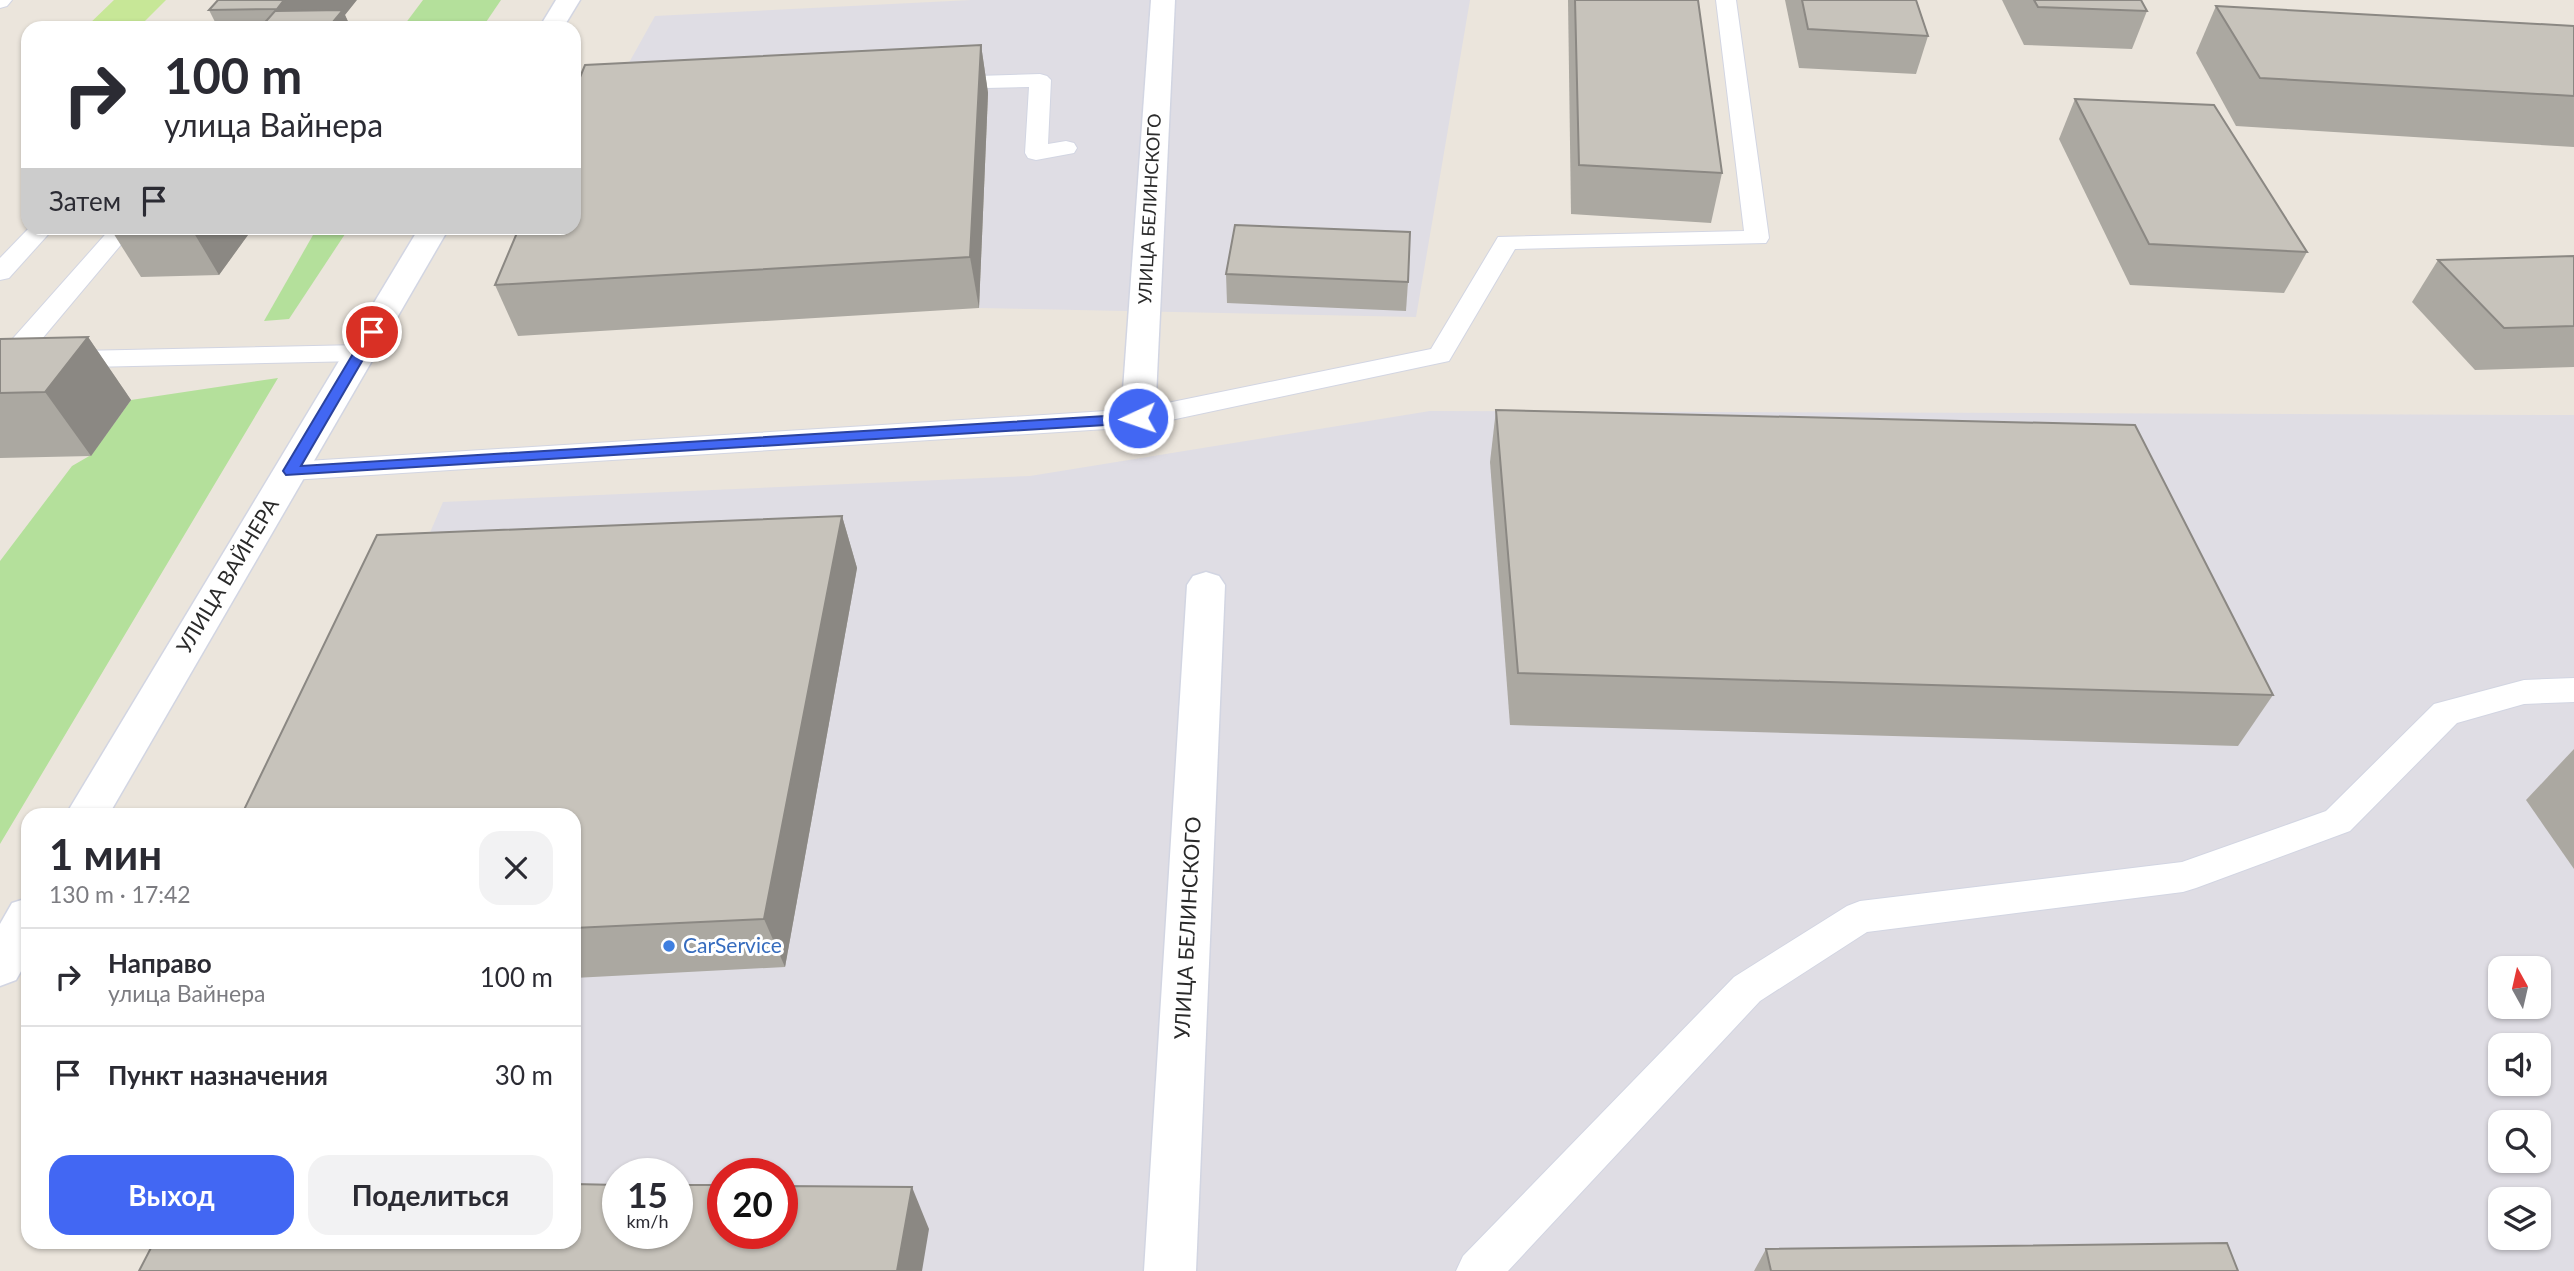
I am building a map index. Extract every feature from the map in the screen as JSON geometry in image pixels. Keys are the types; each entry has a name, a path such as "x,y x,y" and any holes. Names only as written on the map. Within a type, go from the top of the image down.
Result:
{"street":[{"path":"555,21 568,0"},
{"name":"УЛИЦА БЕЛИНСКОГО","path":"1138,418 1163,0"},
{"name":"УЛИЦА ВАЙНЕРА","path":"91,808 430,235"},
{"name":"УЛИЦА БЕЛИНСКОГО","path":"1170,1271 1206,584"},
{"path":"0,966 21,929"}],"lane":[{"path":"291,471 1138,418 1440,355 1507,242 1757,237 1726,0"},
{"path":"916,84 1040,80 1036,153 1066,148"},
{"path":"0,273 35,235"},
{"path":"5,361 117,235"},
{"path":"5,361 360,354"},
{"path":"1478,1271 1747,989 1860,917 2183,877 2338,821 2446,713 2524,692 2574,690"}],"shaded area":[{"path":"971,0 1470,0 1416,317 979,308 988,93 601,113 655,16"},
{"path":"1430,411 2574,415 2574,1271 213,1271 487,1249 581,1249 581,808 568,808 407,587 443,502 1030,476"}],"green space":[{"path":"114,0 166,0 145,21 92,21"},
{"path":"423,0 501,0 487,21 407,21"},
{"path":"313,235 344,235 289,319 264,321"},
{"path":"278,378 0,844 0,561 72,466 91,455 131,400"}],"building":[{"path":"218,0 284,0 277,9 209,10"},
{"path":"1575,0 1698,0 1722,173 1579,165"},
{"path":"1802,0 1916,0 1928,36 1808,29"},
{"path":"2034,0 2141,0 2147,11 2038,7"},
{"path":"2216,6 2574,26 2574,96 2260,78"},
{"path":"343,10 334,21 266,21 275,11"},
{"path":"981,45 970,257 495,285 516,235 581,235 581,75 585,65"},
{"path":"2075,99 2214,105 2307,252 2149,244"},
{"path":"1235,225 1410,232 1408,282 1226,274"},
{"path":"2574,256 2574,326 2504,328 2438,260"},
{"path":"88,337 45,392 0,393 0,339"},
{"path":"1496,410 2135,425 2273,695 1518,673"},
{"path":"842,516 764,919 581,928 581,808 245,808 377,535"},
{"path":"581,1184 602,1185 602,1249 693,1249 693,1185 707,1185 707,1249 798,1249 798,1186 912,1187 897,1271 139,1271 150,1249 581,1249"},
{"path":"2227,1243 2238,1271 1771,1271 1766,1249"}],"place":[{"name":"CarService","path":"669,946"}],"route":[{"path":"372,332 291,471 1138,418"}]}
